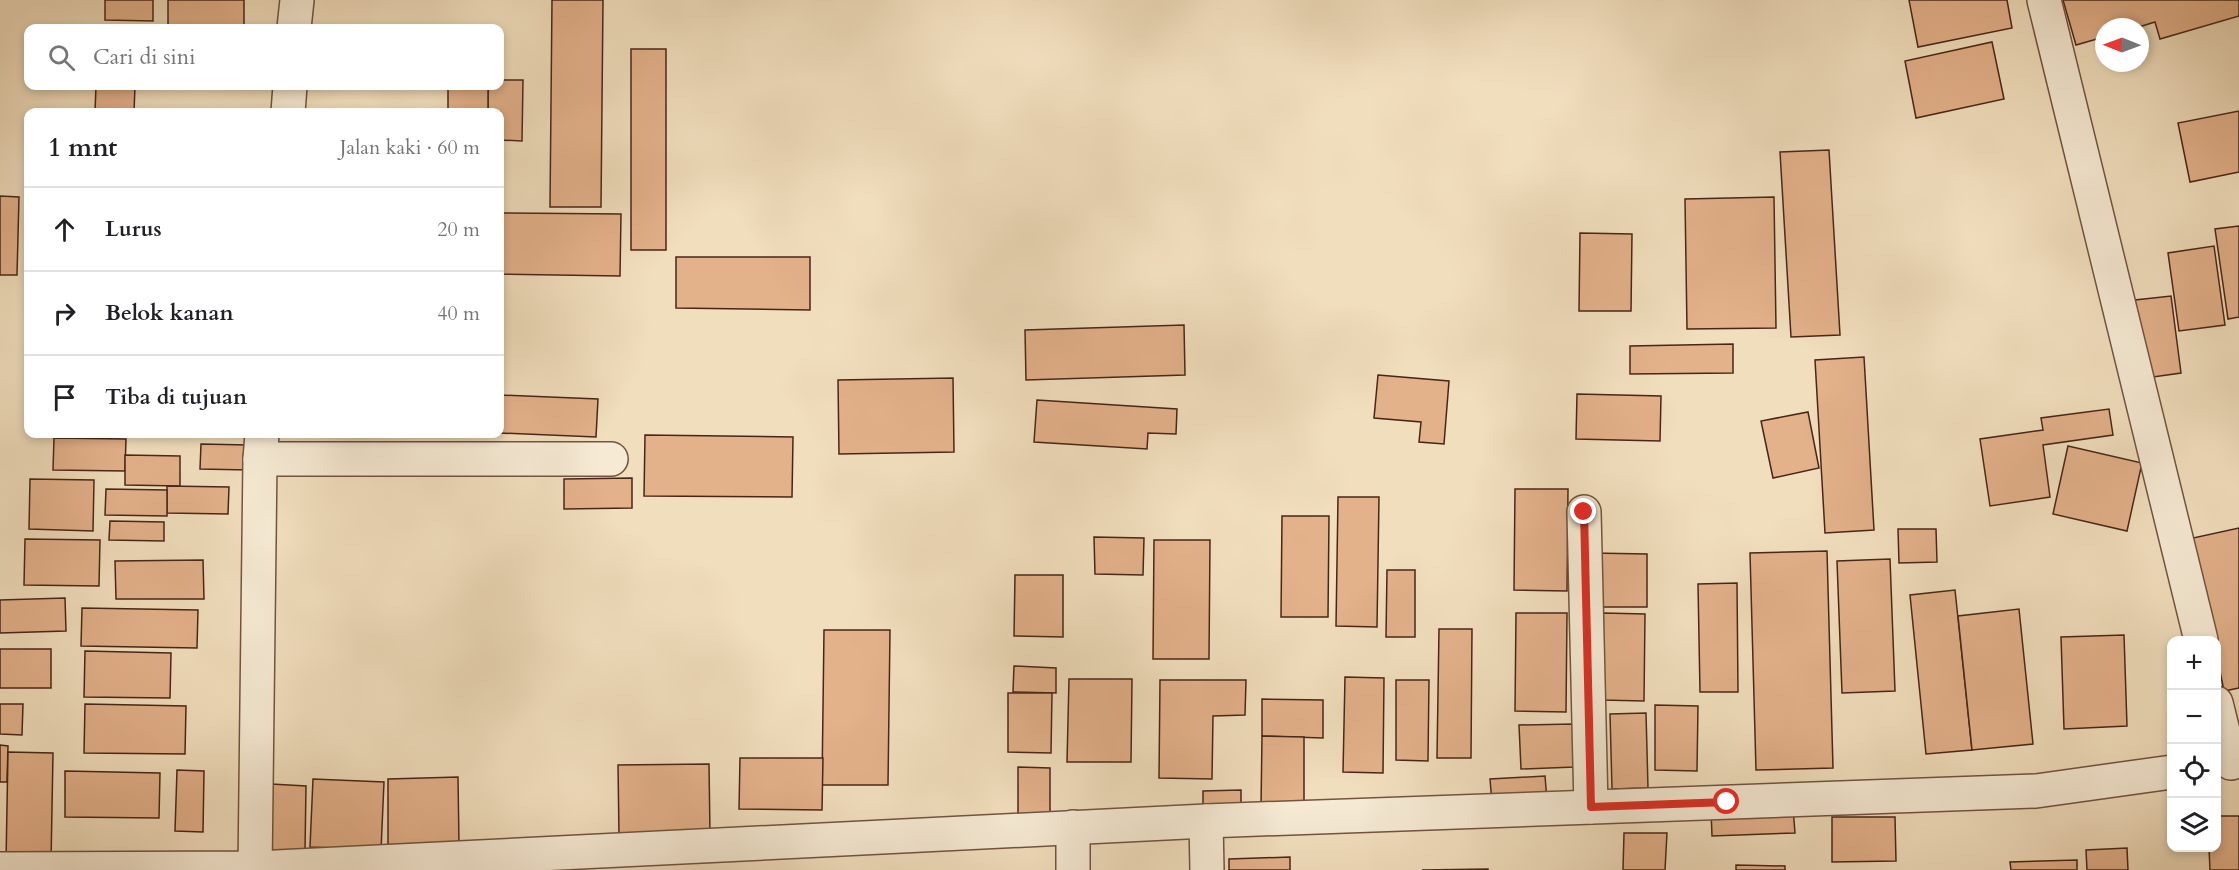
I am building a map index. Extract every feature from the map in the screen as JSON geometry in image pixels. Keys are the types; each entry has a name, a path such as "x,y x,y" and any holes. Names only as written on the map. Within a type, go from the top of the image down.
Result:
{"street":[{"path":"294,24 297,0"},
{"path":"2044,0 2200,636"},
{"path":"288,108 290,90"},
{"path":"255,869 261,446 611,459"},
{"path":"1584,512 1591,807"},
{"path":"2221,723 2229,763"},
{"path":"0,869 255,869 1206,821 2036,791 2167,773"},
{"path":"1206,821 1207,870"},
{"path":"1072,827 1073,870"}],"building":[{"path":"105,0 153,0 153,21 105,20"},
{"path":"168,0 244,0 244,24 168,24"},
{"path":"552,0 603,0 601,207 550,207"},
{"path":"1909,0 2007,0 2012,28 1918,47"},
{"path":"2063,0 2239,0 2239,16 2160,39 2155,22 2149,24 2149,18 2095,18 2095,40 2076,45"},
{"path":"1992,42 2004,99 1916,118 1905,61"},
{"path":"631,49 666,49 666,250 631,250"},
{"path":"504,80 523,80 522,141 504,140 504,108 488,108 488,90 504,90"},
{"path":"96,90 135,90 134,108 95,108"},
{"path":"448,90 488,90 488,108 448,108"},
{"path":"2239,111 2239,172 2190,182 2178,123"},
{"path":"1829,150 1840,335 1791,337 1780,152"},
{"path":"0,196 19,197 17,275 0,275"},
{"path":"1774,197 1776,328 1687,329 1685,199"},
{"path":"504,213 621,214 620,276 504,274"},
{"path":"2239,226 2239,317 2228,319 2215,229"},
{"path":"1580,233 1632,234 1631,311 1579,311"},
{"path":"2214,246 2225,325 2179,331 2168,253"},
{"path":"676,257 810,257 810,310 676,308"},
{"path":"2171,296 2181,373 2146,378 2135,300"},
{"path":"1184,325 1185,375 1026,380 1025,330"},
{"path":"1733,344 1733,373 1630,374 1630,346"},
{"path":"1864,357 1874,530 1825,533 1815,360"},
{"path":"1378,375 1449,381 1444,444 1419,442 1421,422 1374,418"},
{"path":"953,378 954,452 839,454 838,380"},
{"path":"1577,394 1661,396 1660,441 1576,439"},
{"path":"504,395 598,399 596,437 504,433"},
{"path":"1037,400 1177,409 1176,434 1148,433 1147,449 1034,442"},
{"path":"2109,409 2113,435 2043,445 2050,497 1990,506 1980,439 2043,430 2041,418"},
{"path":"1808,412 1819,468 1773,478 1761,421"},
{"path":"645,435 793,437 792,497 644,496"},
{"path":"54,438 126,439 125,471 53,470"},
{"path":"201,444 249,445 249,470 200,469"},
{"path":"2068,446 2142,463 2127,531 2053,514"},
{"path":"125,455 180,456 180,486 125,485"},
{"path":"632,478 632,508 564,509 564,479"},
{"path":"30,479 94,480 93,531 29,529"},
{"path":"167,486 229,487 228,514 167,513"},
{"path":"106,489 167,490 167,516 105,515"},
{"path":"1515,489 1568,489 1567,591 1514,590"},
{"path":"1338,497 1379,497 1377,627 1336,626"},
{"path":"1282,516 1329,516 1328,617 1281,617"},
{"path":"110,521 164,522 164,541 109,540"},
{"path":"2239,528 2239,688 2224,691 2221,676 2221,636 2213,636 2193,538"},
{"path":"1898,529 1936,529 1937,562 1899,563"},
{"path":"1094,537 1144,538 1143,575 1095,574"},
{"path":"25,539 100,540 99,586 24,585"},
{"path":"1154,540 1210,540 1209,659 1153,659"},
{"path":"1827,551 1833,768 1756,770 1750,553"},
{"path":"1591,553 1647,554 1647,607 1591,607"},
{"path":"1890,559 1895,691 1842,693 1837,561"},
{"path":"203,560 204,599 116,599 115,561"},
{"path":"1387,570 1415,570 1415,637 1386,637"},
{"path":"1015,575 1063,575 1063,637 1014,636"},
{"path":"1737,583 1738,692 1700,692 1698,584"},
{"path":"1955,590 1972,750 1926,754 1910,595"},
{"path":"65,598 66,631 0,633 0,600"},
{"path":"82,608 198,610 197,648 81,646"},
{"path":"2019,609 2033,744 1972,750 1958,616"},
{"path":"1516,613 1567,613 1566,712 1515,711"},
{"path":"1603,613 1645,614 1644,701 1602,700"},
{"path":"1439,629 1472,629 1471,758 1437,758"},
{"path":"824,630 890,630 888,785 822,785"},
{"path":"2124,635 2127,726 2064,729 2061,637"},
{"path":"0,649 51,649 51,688 0,688"},
{"path":"85,651 171,653 170,698 84,697"},
{"path":"1014,666 1056,668 1056,693 1013,692"},
{"path":"1345,677 1384,678 1383,773 1343,772"},
{"path":"1069,679 1132,679 1131,762 1067,762"},
{"path":"1160,680 1246,680 1245,715 1213,716 1212,779 1159,778"},
{"path":"1396,680 1429,680 1428,761 1396,760"},
{"path":"1008,693 1052,693 1051,753 1008,752"},
{"path":"1262,699 1323,700 1323,738 1262,736"},
{"path":"0,704 23,704 22,735 0,734"},
{"path":"85,704 186,706 185,754 84,753"},
{"path":"1655,705 1698,706 1697,771 1655,770"},
{"path":"1646,713 1648,788 1612,789 1610,714"},
{"path":"1573,724 1574,767 1521,769 1519,725"},
{"path":"1262,736 1304,737 1304,807 1261,807"},
{"path":"0,745 8,746 7,782 0,782"},
{"path":"8,752 53,753 51,863 6,862"},
{"path":"740,758 823,758 822,810 739,809"},
{"path":"709,764 710,834 619,835 618,765"},
{"path":"1018,767 1050,768 1050,824 1018,823"},
{"path":"177,770 204,771 203,832 175,831"},
{"path":"65,771 160,773 159,818 65,817"},
{"path":"1545,776 1547,800 1492,803 1490,779"},
{"path":"458,777 459,844 388,845 388,779"},
{"path":"313,779 384,782 381,850 310,847"},
{"path":"271,784 306,786 305,851 268,850"},
{"path":"1241,790 1241,816 1203,817 1203,791"},
{"path":"1793,807 1795,833 1712,836 1711,810"},
{"path":"2221,816 2239,816 2239,870 2210,870 2209,852 2221,852"},
{"path":"1832,817 1895,817 1896,861 1832,862"},
{"path":"1624,833 1667,833 1665,870 1623,870"},
{"path":"2127,848 2128,870 2087,870 2086,850"},
{"path":"1290,857 1290,870 1229,870 1229,859"},
{"path":"2077,860 2077,870 2011,870 2010,862"},
{"path":"1736,865 1785,866 1785,870 1736,870"},
{"path":"1488,869 1488,870 1422,870"}],"route":[{"path":"1584,512 1591,807 1727,802"}]}
